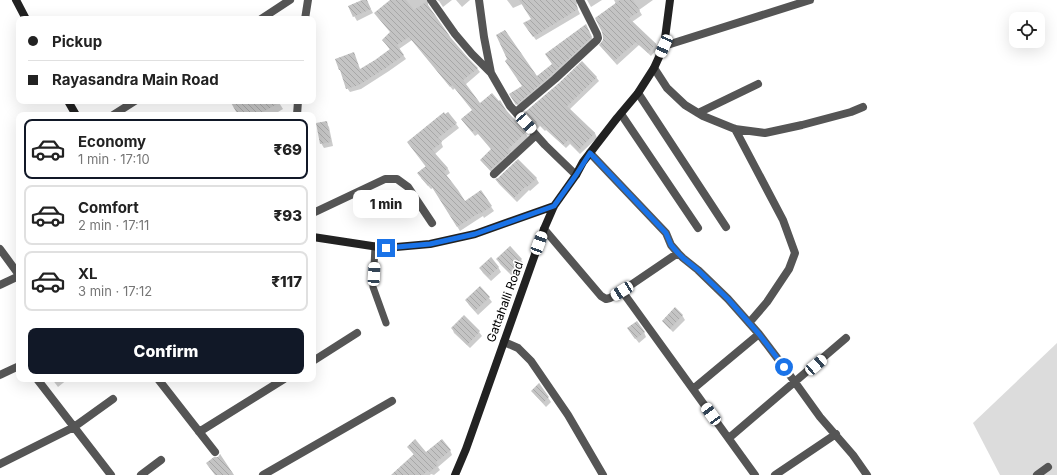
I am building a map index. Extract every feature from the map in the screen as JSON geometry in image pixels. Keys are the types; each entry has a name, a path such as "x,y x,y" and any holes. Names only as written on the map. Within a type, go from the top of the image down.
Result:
{"main road":[{"path":"16,0 24,16"},
{"name":"Gattahalli Road","path":"455,475 466,449 544,229 554,206 590,153 638,93 654,68 664,46 670,0"},
{"path":"316,237 386,248 430,244 475,234 554,206"}],"street":[{"path":"266,16 290,0"},
{"path":"305,16 308,0"},
{"path":"431,0 455,34 472,54 491,72 510,106 576,175"},
{"path":"479,0 491,72"},
{"path":"516,112 555,79 597,40 598,34 580,0"},
{"path":"664,46 810,0"},
{"path":"654,68 667,88 685,105 704,116 735,129 764,133 802,125 851,112 863,107"},
{"path":"698,113 758,84"},
{"path":"638,93 726,227"},
{"path":"118,112 130,104"},
{"path":"621,114 698,228"},
{"path":"735,129 784,220 795,253 789,269 767,302 749,323"},
{"path":"494,174 536,134"},
{"path":"590,153 666,233 671,245 678,253 728,299 759,334 796,382 820,417 836,434 867,475"},
{"path":"316,212 384,179 397,179 408,186 432,223"},
{"path":"544,229 606,299 622,291 678,253"},
{"path":"0,250 16,271"},
{"path":"0,286 16,277"},
{"path":"622,291 755,475"},
{"path":"316,359 357,333"},
{"path":"693,389 759,334"},
{"path":"729,438 846,338"},
{"path":"504,342 518,348 531,361 568,415 603,475"},
{"path":"0,375 16,367"},
{"path":"39,382 111,475"},
{"path":"160,382 215,452"},
{"path":"199,432 279,382"},
{"path":"0,464 74,427 113,399"},
{"path":"263,475 392,401"},
{"path":"775,475 836,434"},
{"path":"141,475 161,460"},
{"path":"1037,475 1048,467"}],"lane":[{"path":"375,246 373,287 386,323"}],"shaded area":[{"path":"1057,343 1057,475 1000,475 973,423"}],"building":[{"path":"362,0 367,0 371,9 353,17 348,6"},
{"path":"390,0 406,0 414,10 426,2 451,38 478,68 463,80 480,103 492,93 499,101 500,100 506,110 526,132 508,149 511,151 490,170 480,160 491,149 475,130 472,132 461,119 472,110 452,85 450,87 409,37 397,45 404,55 359,85 346,89 335,59 354,52 360,69 390,49 382,40 390,32 374,13"},
{"path":"519,0 575,0 578,9 533,37 523,23 531,19"},
{"path":"620,0 633,0 640,11 629,18 656,44 648,53 636,42 614,61 599,45 603,40 603,37 595,18"},
{"path":"586,24 592,37 516,105 509,94 522,86 505,61 507,59 496,35 505,30 537,76 552,64 545,54"},
{"path":"582,61 597,77 567,106 595,133 578,151 568,140 563,145 544,126 542,127 537,122 534,125 524,113"},
{"path":"232,104 277,104 263,112 236,112"},
{"path":"444,112 445,114 448,112 457,123 438,138 442,142 432,150 448,168 444,172 465,201 481,190 492,206 457,227 430,184 428,186 417,173 426,166 407,142"},
{"path":"327,121 331,142 320,144 316,123"},
{"path":"518,159 537,178 514,198 495,179 498,178"},
{"path":"510,246 522,259 509,272 496,259"},
{"path":"491,257 499,267 488,277 479,268"},
{"path":"480,286 490,297 475,311 465,300"},
{"path":"675,307 683,315 670,329 662,321"},
{"path":"464,315 480,331 467,345 451,328"},
{"path":"637,321 645,332 635,339 627,328"},
{"path":"539,383 549,397 543,403 531,391"},
{"path":"415,439 426,452 442,439 451,450 436,462 438,465 430,472 428,470 423,475 391,475 414,454 407,447"},
{"path":"220,454 234,475 215,475 206,463 214,457 218,457"}],"route":[{"path":"386,248 430,244 475,234 554,206 590,153 666,233 671,245 678,253 728,299 759,334 784,367"}]}
